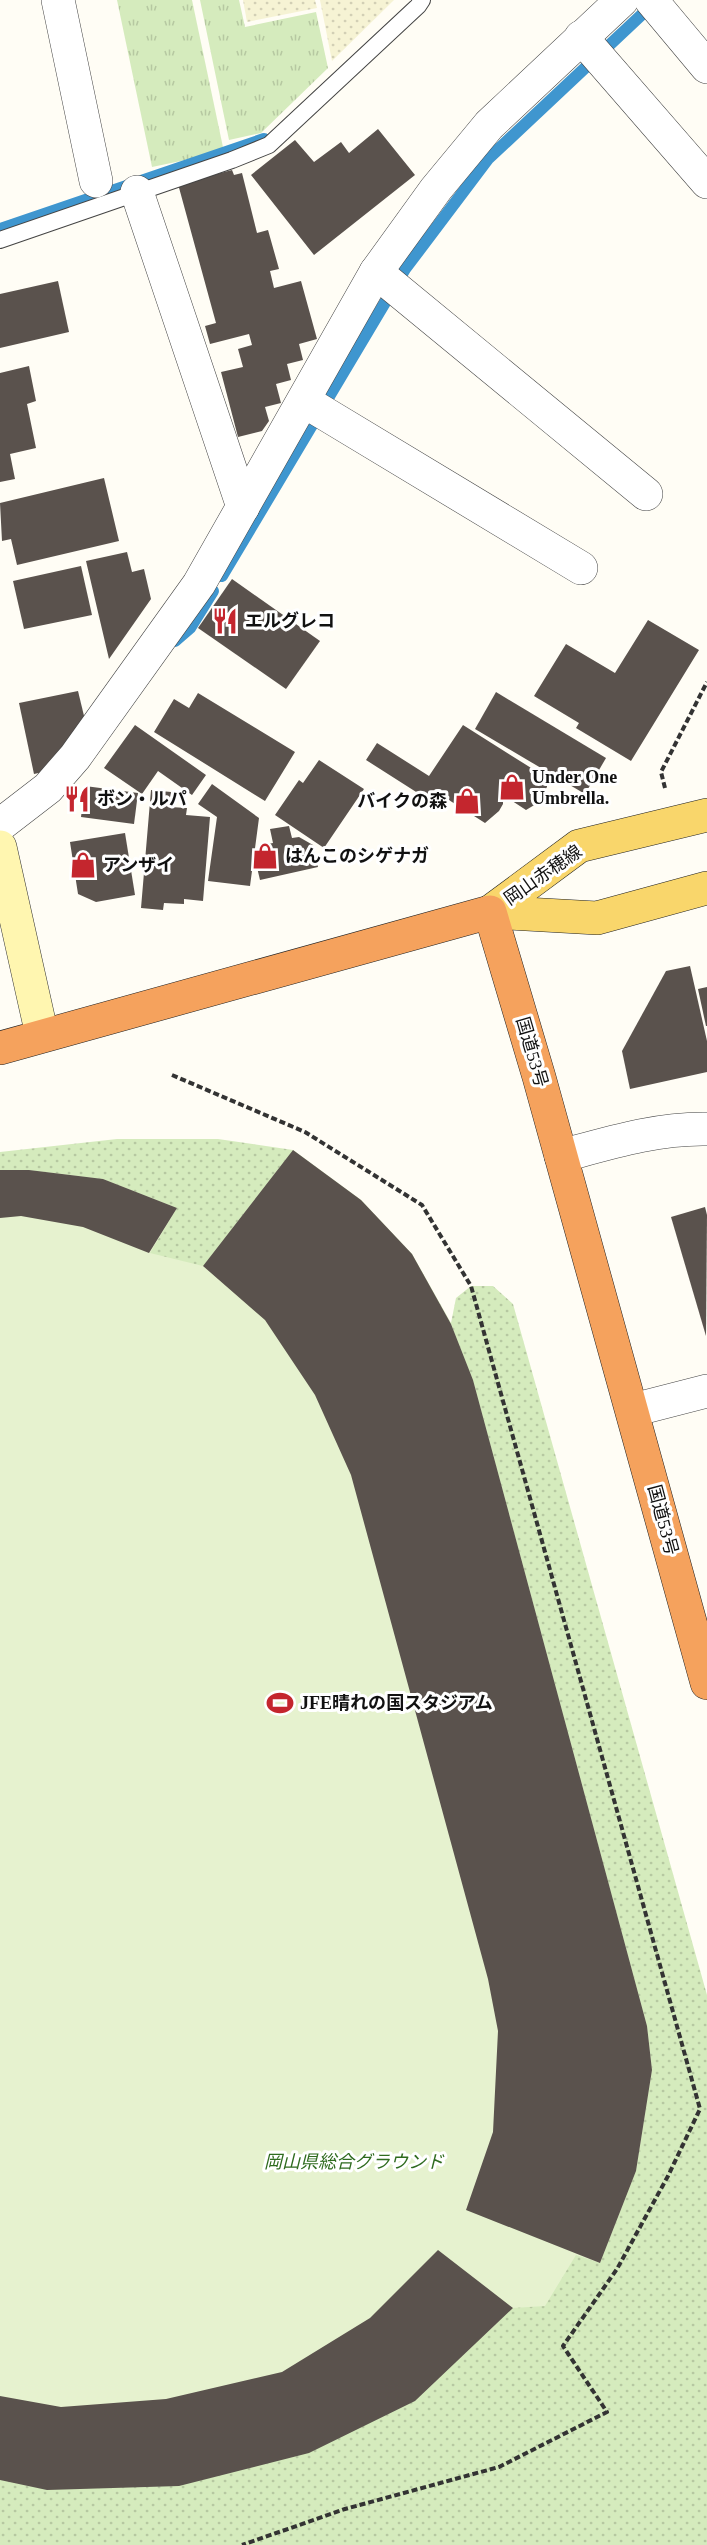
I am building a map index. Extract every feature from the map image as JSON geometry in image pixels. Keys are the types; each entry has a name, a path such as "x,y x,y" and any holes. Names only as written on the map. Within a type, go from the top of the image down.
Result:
{"highway":[{"path":"0,1048 490,912"},
{"name":"国道53号","path":"490,912 633,1410 707,1683"}],"main road":[{"name":"岡山赤穂線","path":"490,912 579,846 707,815"},
{"name":"岡山赤穂線","path":"490,912 597,918 707,888"}],"street":[{"path":"58,0 96,181"},
{"path":"0,825 48,789 75,757 199,584 243,507 315,408 388,282 436,189 489,125 592,49 622,0"},
{"path":"654,4 707,67"},
{"path":"592,49 707,182"},
{"path":"137,192 243,507"},
{"path":"388,282 646,494"},
{"path":"315,408 580,568"},
{"path":"0,847 42,1035"},
{"path":"561,1156 632,1137 684,1129 707,1129"},
{"path":"633,1410 707,1391"}],"lane":[{"path":"0,240 269,145 422,0"}],"path":[{"path":"673,824 661,772 707,682"},
{"path":"172,1076 305,1132 422,1205 471,1286 700,2109 668,2176 617,2269 563,2346 608,2412 499,2467 345,2509 242,2545"}],"shaded area":[{"path":"243,0 315,0 317,8 247,22"},
{"path":"320,0 394,0 332,61"}],"green space":[{"path":"117,0 192,0 224,152 152,167"},
{"path":"200,0 239,0 245,27 316,12 328,68 261,133 229,140"},
{"name":"JFE晴れの国スタジアム","path":"117,1139 218,1139 293,1150 361,1200 412,1254 451,1323 456,1298 471,1286 493,1286 513,1304 707,1995 707,2545 0,2545 0,1152"},
{"name":"JFE晴れの国スタジアム","path":"293,1150 361,1200 412,1254 451,1324 473,1380 647,2026 652,2070 636,2171 600,2263 576,2255 545,2306 513,2308 415,2401 0,2480 0,1170 29,1170 103,1179 177,1208 150,1253 203,1266"}],"building":[{"path":"378,129 415,175 314,255 251,175 295,140 314,162 341,142 349,153"},
{"path":"232,170 234,175 242,173 257,233 268,230 279,269 270,271 274,288 301,281 317,339 299,344 303,360 287,364 291,380 276,384 281,403 265,407 269,421 262,431 238,437 221,372 243,367 238,349 252,345 249,334 210,344 205,326 216,323 178,184"},
{"path":"58,281 69,332 0,348 0,294"},
{"path":"29,366 36,401 27,404 36,448 10,454 15,479 0,482 0,373"},
{"path":"104,478 119,541 17,565 11,539 2,541 0,503"},
{"path":"127,552 132,572 144,569 151,599 109,659 86,561"},
{"path":"81,566 92,615 24,629 13,581"},
{"path":"232,579 320,641 286,689 198,628"},
{"path":"648,620 699,650 631,761 576,728 579,723 534,696 566,644 615,673"},
{"path":"78,691 85,720 43,772 34,774 19,703"},
{"path":"496,692 606,758 585,794 475,729"},
{"path":"198,693 295,752 265,801 154,732 174,699 189,708"},
{"path":"135,725 206,775 192,795 158,771 142,794 104,768"},
{"path":"463,725 547,778 547,787 536,804 526,810 503,795 503,804 499,811 485,823 441,795 435,804 366,760 377,743 429,776"},
{"path":"319,760 364,789 324,848 275,815 299,780 303,783"},
{"path":"212,784 259,818 250,886 208,881 217,817 198,804"},
{"path":"85,786 138,793 134,824 81,817"},
{"path":"151,790 171,792 170,807 187,808 186,815 210,817 203,901 184,899 184,904 164,903 163,910 141,908"},
{"path":"289,826 292,838 299,837 313,845 318,867 260,880 255,859 263,845 273,843 270,829"},
{"path":"125,833 135,895 96,902 78,894 70,842"},
{"path":"690,966 707,1041 707,1072 630,1089 622,1051 666,971"},
{"path":"707,987 707,1026 706,1026 698,989"},
{"path":"293,1150 361,1200 412,1254 451,1324 473,1380 647,2026 652,2070 636,2171 600,2263 466,2210 493,2132 498,2031 488,1979 351,1475 315,1395 265,1320 203,1266"},
{"path":"0,1170 29,1170 103,1179 177,1208 149,1253 83,1227 21,1216 0,1218"},
{"path":"705,1207 707,1215 706,1336 671,1217"},
{"path":"438,2250 513,2308 415,2401 309,2453 179,2486 47,2490 0,2480 0,2396 61,2407 166,2399 282,2372 370,2318"}],"waterway":[{"path":"222,576 405,269 488,159 652,5"},
{"path":"0,229 264,139"},
{"path":"175,641 190,628 213,591"}],"place":[{"name":"エルグレコ","path":"225,621"},
{"name":"Under One Umbrella.","path":"512,787"},
{"name":"ボン・ルパ","path":"77,799"},
{"name":"バイクの森","path":"467,801"},
{"name":"はんこのシゲナガ","path":"265,856"},
{"name":"アンザイ","path":"83,865"},
{"name":"JFE晴れの国スタジアム","path":"280,1703"}],"park label":[{"name":"岡山県総合グラウンド","path":"354,2162"}]}
